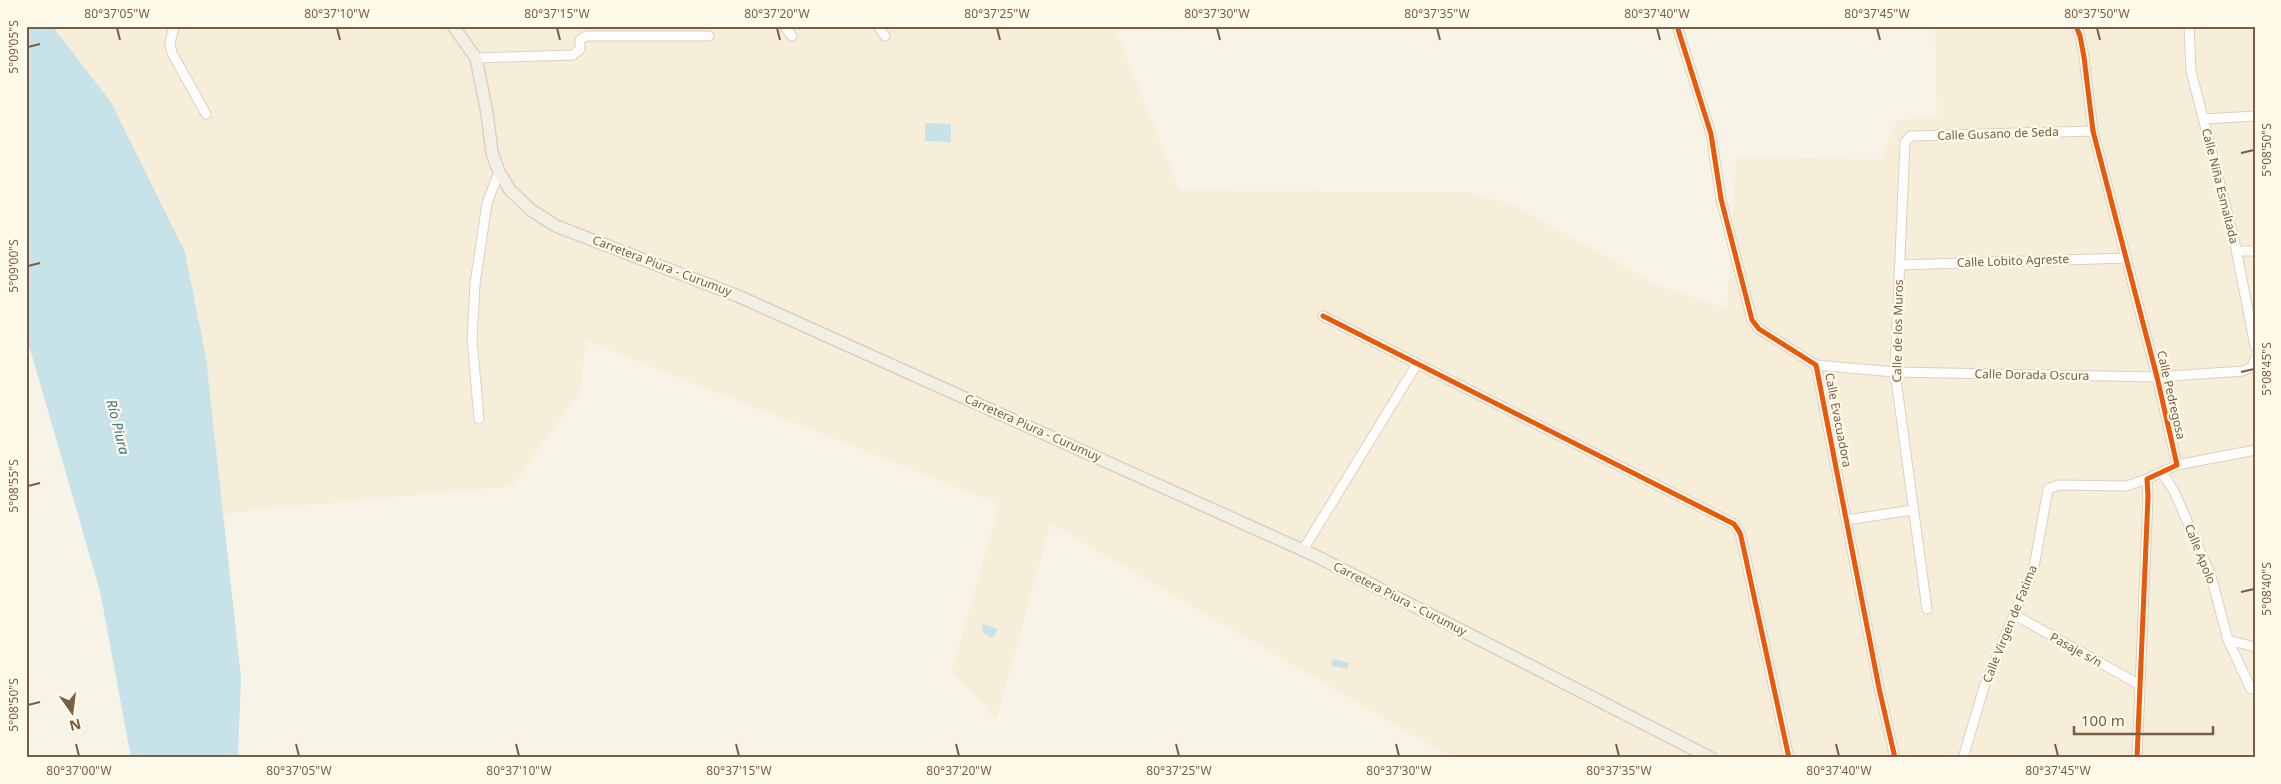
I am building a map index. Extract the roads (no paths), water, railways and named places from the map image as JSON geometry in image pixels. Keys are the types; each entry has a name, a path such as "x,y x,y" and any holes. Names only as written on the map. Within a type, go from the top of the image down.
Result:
{"main road":[{"name":"Carretera Piura - Curumuy","path":"453,26 476,58 487,113 492,153 499,172 510,190 531,210 556,226 738,296 1303,550 1711,758"}],"street":[{"path":"174,26 170,43 172,53 206,114"},
{"path":"784,26 792,36"},
{"path":"878,26 885,36"},
{"name":"Calle Pedregosa","path":"2076,26 2084,57 2093,131 2157,377 2177,466"},
{"name":"Calle Niña Esmaltada","path":"2188,26 2191,71 2236,251 2255,346"},
{"name":"Calle Evacuadora","path":"1680,29 1711,134 1721,199 1752,320 1759,329 1816,365 1879,688 1895,758"},
{"path":"476,58 573,55 580,49 580,40 586,36 709,36"},
{"path":"2204,119 2255,116"},
{"name":"Calle Gusano de Seda","path":"1904,142 1911,136 2093,131"},
{"name":"Calle de los Muros","path":"1904,142 1895,372 1912,510 1927,608"},
{"path":"479,419 472,339 475,284 487,203 499,172"},
{"path":"2236,251 2255,250"},
{"name":"Calle Lobito Agreste","path":"1900,265 2127,258"},
{"path":"1323,316 1734,524 1740,533 1742,541 1789,758"},
{"name":"Calle Dorada Oscura","path":"1816,365 1895,372 2157,377 2248,370 2255,360"},
{"path":"1303,550 1417,364"},
{"path":"2136,758 2148,496 2147,479 2177,466 2255,450"},
{"name":"Calle Apolo","path":"2162,473 2174,491 2211,576 2228,640 2251,689"},
{"name":"Calle Virgen de Fatima","path":"1963,758 1984,688 2034,567 2048,489 2059,485 2126,486 2147,479"},
{"path":"1847,520 1912,510"},
{"name":"Pasaje s/n","path":"2013,614 2140,684"},
{"path":"2228,640 2255,647"}],"water":[{"name":"Río Piura","path":"26,26 52,26 111,102 185,252 206,357 241,677 238,758 131,758 100,591 26,335"},
{"path":"925,123 951,124 951,142 925,141"},
{"path":"983,624 998,629 992,638 982,632"},
{"path":"1335,659 1349,663 1347,669 1333,666 1331,662"}]}
